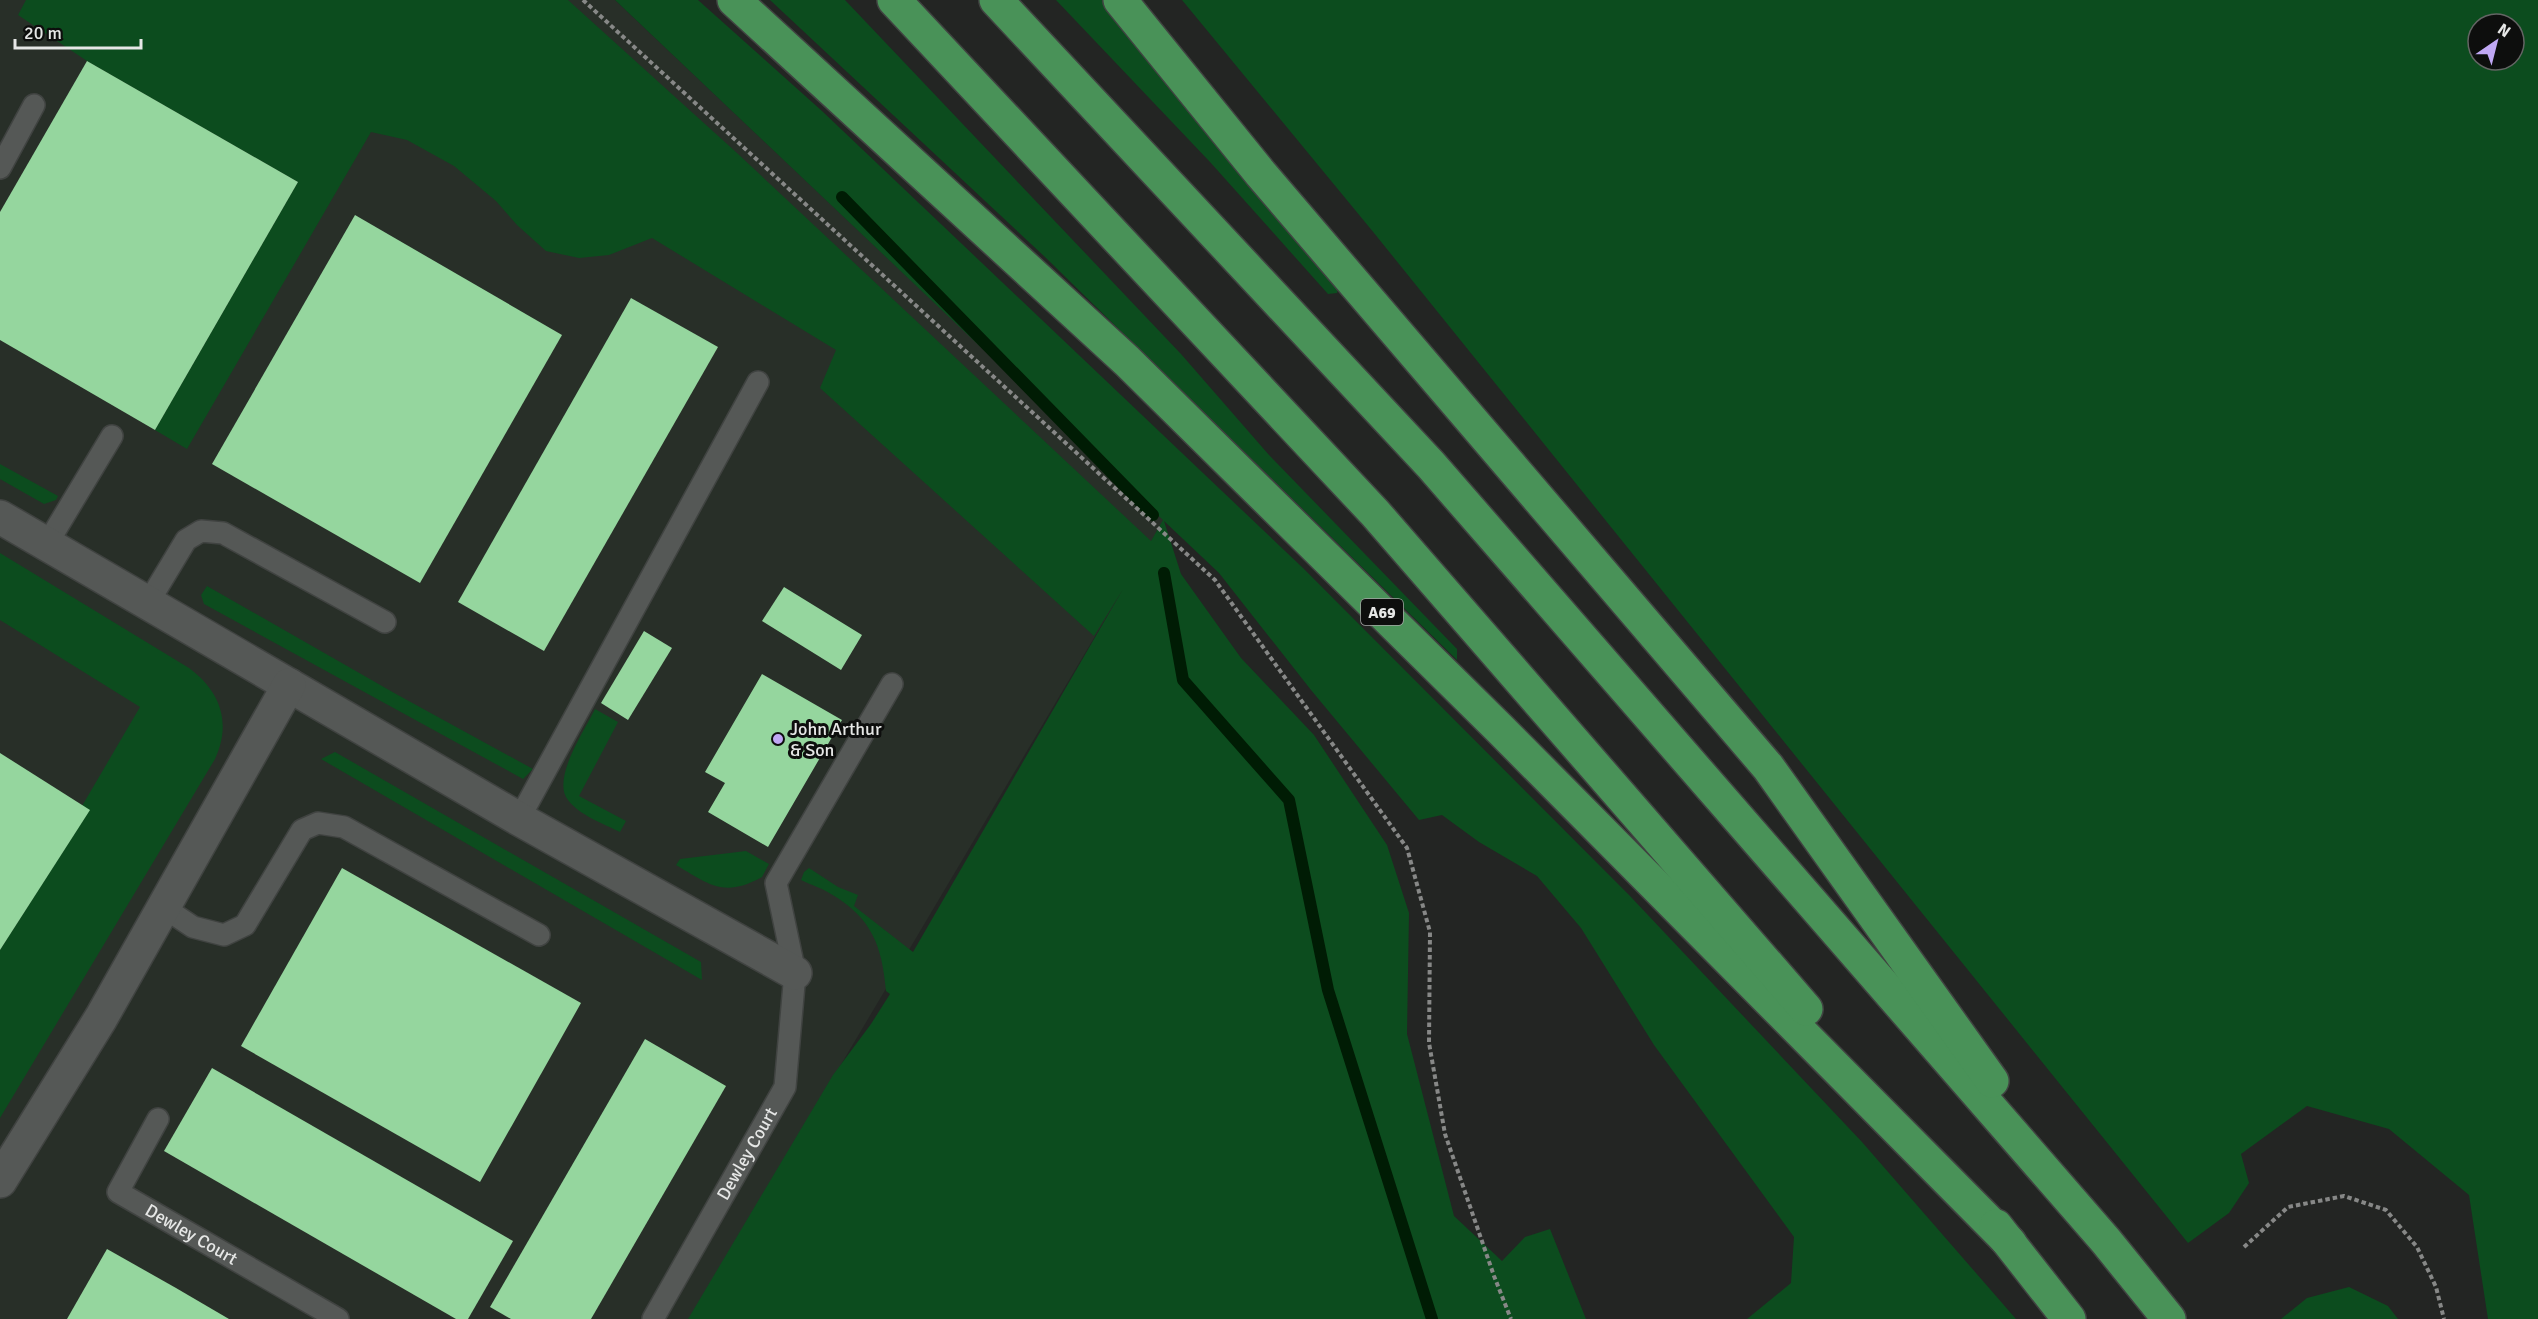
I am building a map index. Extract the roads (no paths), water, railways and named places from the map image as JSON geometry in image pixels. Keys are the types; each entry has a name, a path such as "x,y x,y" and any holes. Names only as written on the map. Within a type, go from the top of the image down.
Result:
{"highway":[{"name":"A69","path":"734,0 1127,361 1500,729 2010,1243"},
{"name":"A69","path":"894,0 1375,513 2010,1243 2069,1319"},
{"path":"996,0 1431,465 2106,1241 2169,1319"},
{"path":"1120,0 1261,174 1768,767 2106,1241"}],"street":[{"path":"0,517 519,819 795,973"},
{"path":"0,1181 101,1018 289,685"}],"lane":[{"path":"0,168 34,105"},
{"path":"519,819 758,382"},
{"path":"47,544 112,436"},
{"path":"148,603 186,540 201,531 223,533 385,622"},
{"name":"Dewley Court","path":"653,1319 785,1087 795,973 776,883 892,684"},
{"path":"163,907 193,927 224,935 245,925 302,830 318,824 344,827 538,935"},
{"name":"Dewley Court","path":"158,1119 117,1192 338,1319"}],"waterway":[{"path":"842,197 1153,515"},
{"path":"1164,573 1183,680 1289,800 1328,990 1432,1319"}],"place":[{"name":"John Arthur & Son","path":"778,739"}]}
